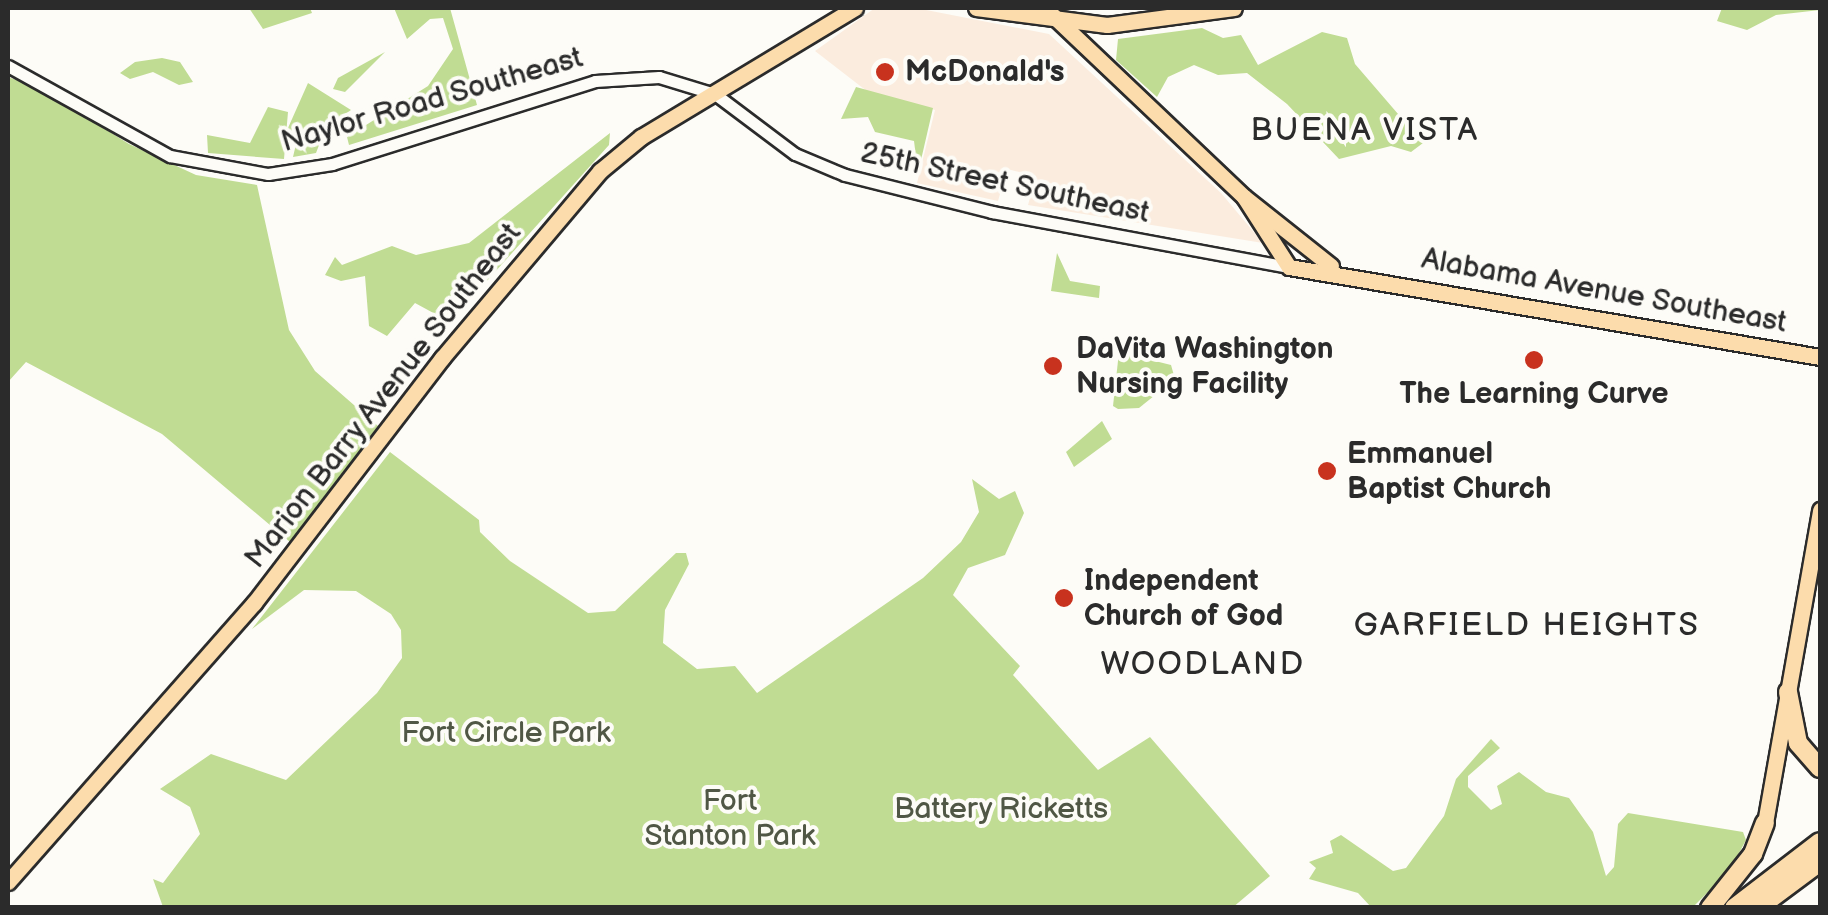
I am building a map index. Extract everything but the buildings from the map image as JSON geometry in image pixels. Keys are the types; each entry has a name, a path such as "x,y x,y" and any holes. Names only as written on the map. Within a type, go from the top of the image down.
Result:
{"highway":[{"path":"1788,692 1798,743 1820,768"},
{"path":"1710,908 1753,854 1765,823"},
{"path":"1734,908 1820,842"},
{"path":"1758,908 1820,862"}],"main road":[{"name":"Marion Barry Avenue Southeast","path":"8,882 254,602 442,358 593,178 636,140 855,8"},
{"path":"976,8 1060,22 1140,24 1234,8"},
{"name":"Alabama Avenue Southeast","path":"1045,8 1244,197 1331,266"},
{"name":"Alabama Avenue Southeast","path":"1244,197 1286,262 1820,357"},
{"name":"Alabama Avenue Southeast","path":"1286,262 1331,266 1378,278"},
{"path":"1765,823 1820,510"}],"street":[{"name":"Naylor Road Southeast","path":"8,66 69,95 159,151 251,174 332,164 610,78 659,77 715,94"},
{"name":"25th Street Southeast","path":"715,94 775,141 833,172 992,212 1286,262"}],"shaded area":[{"path":"875,8 916,8 1049,34 1221,193 1263,243 1028,205 1036,176 1007,169 998,201 917,183 935,110 868,92 815,51"}],"green space":[{"path":"249,8 310,8 312,13 263,29"},
{"path":"394,8 450,8 477,105 349,145 347,137 428,86 453,49 443,18 430,19 407,39"},
{"path":"1722,8 1820,10 1776,15 1747,30 1717,21"},
{"path":"1202,28 1223,38 1241,35 1258,65 1322,32 1347,38 1355,64 1423,143 1411,152 1391,146 1339,159 1287,104 1247,73 1218,75 1194,65 1168,77 1157,97 1116,60 1118,39"},
{"path":"385,52 345,92 333,89 338,78"},
{"path":"162,58 180,62 193,82 179,85 153,72 130,79 120,73 135,62"},
{"path":"8,77 39,88 129,144 196,175 257,185 289,330 315,371 378,426 290,542 162,434 26,362 8,382"},
{"path":"308,83 351,110 326,127 316,153 293,157 296,144 288,128"},
{"path":"856,87 933,108 918,173 914,141 875,132 868,117 841,119"},
{"path":"268,107 288,112 284,159 208,153 207,135 250,143"},
{"path":"610,133 609,145 450,322 415,303 387,336 369,326 365,276 341,281 325,275 335,257 342,265 392,246 416,255 469,243"},
{"path":"1057,253 1070,281 1100,286 1099,298 1051,291"},
{"path":"1119,352 1171,365 1175,379 1139,408 1118,409 1113,406"},
{"path":"1102,421 1112,439 1074,467 1066,452"},
{"path":"390,452 479,520 480,532 510,561 588,613 615,611 676,553 686,553 689,564 665,610 663,643 697,669 735,666 757,693 923,578 961,542 979,512 972,479 999,499 1015,491 1024,513 1005,555 968,568 953,595 1020,666 1013,675 1098,770 1150,737 1270,876 1232,908 163,907 153,879 163,883 200,834 190,807 160,789 211,754 286,780 377,693 402,658 401,630 391,614 356,591 304,590 252,629"},
{"path":"1491,739 1500,748 1468,776 1468,787 1491,810 1502,804 1497,786 1519,772 1546,792 1569,798 1593,832 1606,876 1614,867 1618,824 1628,813 1743,832 1746,840 1730,870 1693,907 1371,907 1358,893 1309,879 1316,868 1309,862 1333,853 1330,841 1341,835 1393,871 1406,868 1444,816 1456,779"}],"place":[{"name":"McDonald's","path":"885,72"},
{"name":"The Learning Curve","path":"1534,360"},
{"name":"DaVita Washington Nursing Facility","path":"1053,366"},
{"name":"Emmanuel Baptist Church","path":"1327,471"},
{"name":"Independent Church of God","path":"1064,598"}],"district":[{"name":"BUENA VISTA","path":"1365,131"},
{"name":"GARFIELD HEIGHTS","path":"1527,626"},
{"name":"WOODLAND","path":"1203,665"}],"park label":[{"name":"Fort Circle Park","path":"506,733"},
{"name":"Battery Ricketts","path":"1001,809"},
{"name":"Fort Stanton Park","path":"730,818"}]}
